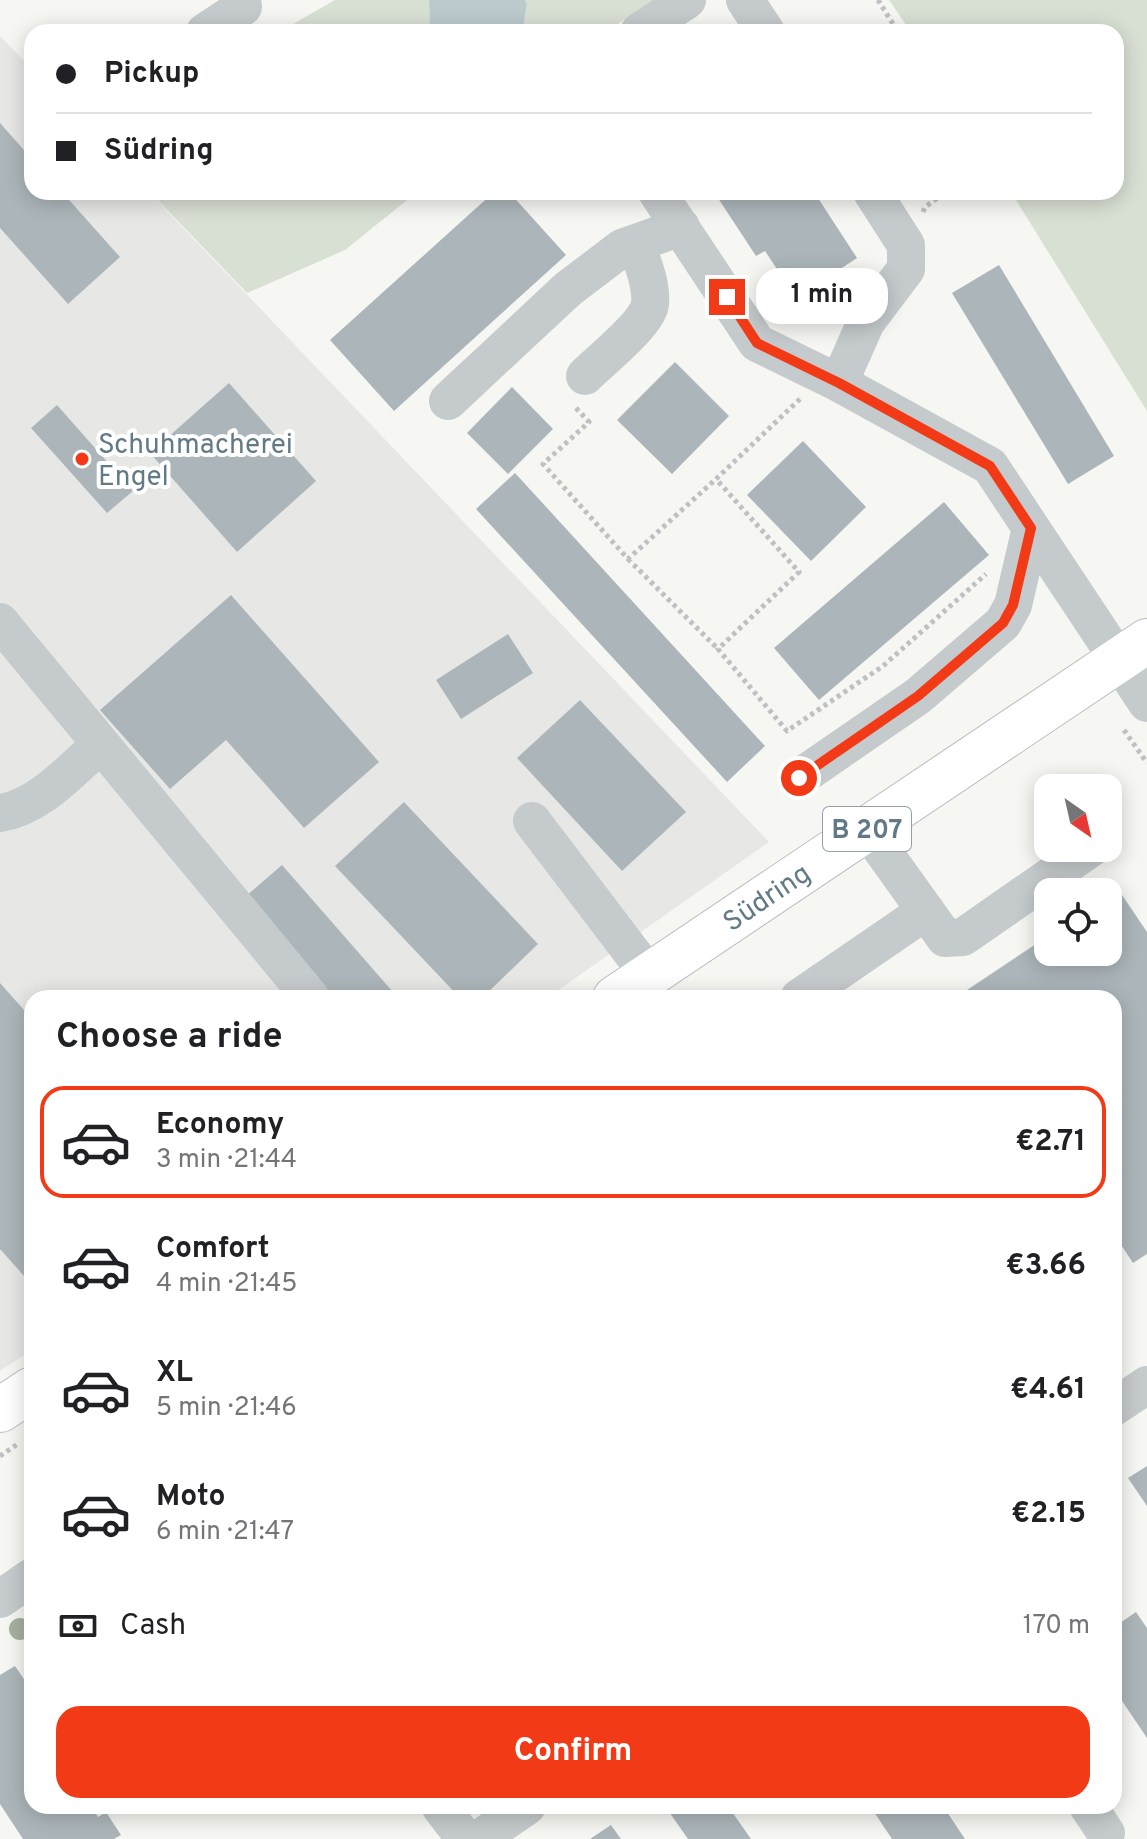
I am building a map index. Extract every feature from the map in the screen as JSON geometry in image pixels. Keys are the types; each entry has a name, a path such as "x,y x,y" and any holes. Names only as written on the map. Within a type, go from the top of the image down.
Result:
{"main road":[{"name":"Südring","path":"632,986 1133,650"},
{"path":"0,1410 24,1394"}],"street":[{"path":"217,24 243,7 242,0"},
{"path":"651,24 687,0"},
{"path":"745,0 761,24"},
{"path":"662,200 757,343 832,379 990,466 1031,528 1133,650 1132,712"},
{"path":"832,379 866,322 906,269 906,245 877,200"},
{"path":"448,401 568,289 622,248 681,227"},
{"path":"578,389 644,319 650,305 636,243"},
{"path":"799,778 918,696 1003,623 1013,605 1031,528"},
{"path":"0,622 304,990"},
{"path":"0,813 43,794 101,744"},
{"path":"532,821 632,986"},
{"path":"867,829 945,938 963,937 1071,862"},
{"path":"811,990 926,911"},
{"path":"1122,1402 1147,1385"},
{"path":"446,1814 465,1839"},
{"path":"479,1839 515,1814"}],"path":[{"path":"878,0 893,24"},
{"path":"628,559 832,379"},
{"path":"578,389 589,422 543,464 628,559 718,649 787,731 883,666 993,567"},
{"path":"716,479 799,572 718,649"},
{"path":"1132,712 1147,763"}],"shaded area":[{"path":"335,0 429,0 430,24 293,24"},
{"path":"429,0 525,0 527,4 524,24 430,24"},
{"path":"525,0 655,0 618,24 524,24"},
{"path":"889,0 1147,0 1147,411 1016,200 1124,200 1124,24 906,24"},
{"path":"0,36 24,61 24,200 157,200 769,842 558,990 24,990 24,1355 0,1371"},
{"path":"158,200 407,200 345,250 247,293"}],"building":[{"path":"0,123 24,150 24,200 69,200 120,257 68,304 0,228"},
{"path":"485,200 516,200 566,255 394,411 330,340"},
{"path":"719,200 819,200 857,258 796,298 765,251 756,256"},
{"path":"999,265 1114,456 1068,484 952,293"},
{"path":"675,362 729,416 672,474 617,420"},
{"path":"229,383 316,481 237,552 150,453"},
{"path":"512,387 553,429 508,474 467,433"},
{"name":"Schuhmacherei Engel","path":"57,405 133,491 107,513 31,428"},
{"path":"803,441 866,507 811,561 747,495"},
{"path":"515,473 765,746 727,782 476,509"},
{"path":"944,502 989,555 819,700 774,648"},
{"path":"231,595 379,762 304,828 226,740 170,789 100,710"},
{"path":"508,634 533,673 461,719 436,680"},
{"path":"580,700 686,812 622,871 517,758"},
{"path":"404,802 538,944 490,990 452,990 335,866"},
{"path":"282,865 391,990 314,990 238,903"},
{"path":"1122,895 1147,932 1147,1254 1133,1263 1122,1246 1122,990 967,990 1034,945 1034,966 1122,966"},
{"path":"0,983 24,1010 24,1276 0,1249"},
{"path":"1147,1466 1147,1506 1128,1478"},
{"path":"1136,1612 1147,1628 1147,1738 1122,1701 1122,1622"},
{"path":"15,1666 24,1679 24,1814 96,1814 98,1817 107,1814 121,1835 114,1839 23,1839 0,1804 0,1675"},
{"path":"671,1814 734,1814 751,1839 688,1839"},
{"path":"875,1814 948,1814 965,1839 892,1839"},
{"path":"611,1825 621,1839 590,1839"}],"place":[{"name":"Schuhmacherei Engel","path":"82,459"}],"route":[{"path":"727,297 757,343 839,383 990,466 1031,528 1013,605 1003,623 918,696 799,778"}]}
